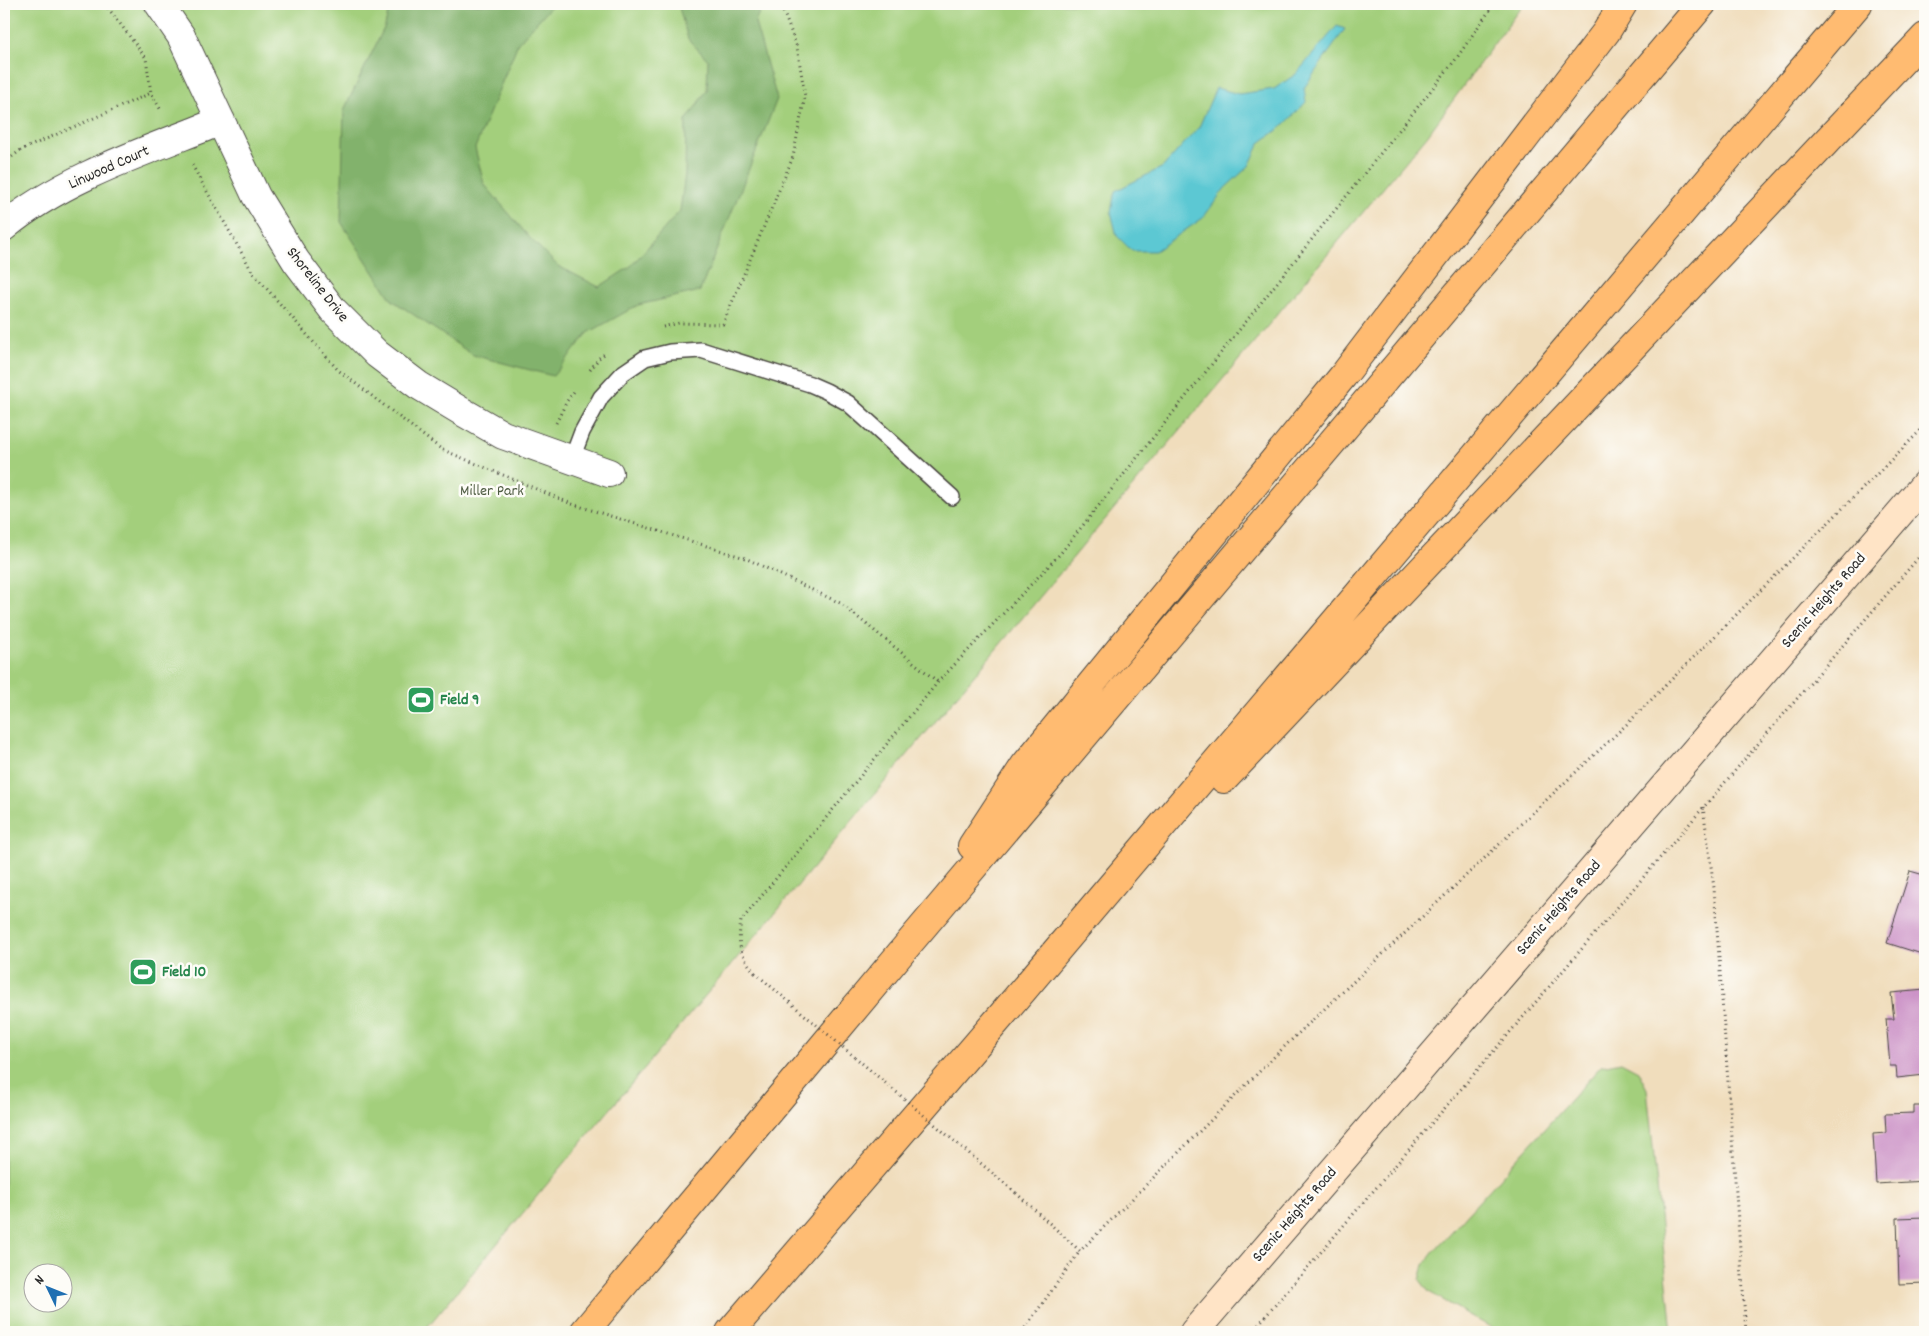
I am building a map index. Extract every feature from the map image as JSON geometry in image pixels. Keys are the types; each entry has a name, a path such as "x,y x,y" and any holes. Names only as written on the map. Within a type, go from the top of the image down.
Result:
{"highway":[{"path":"905,948 1025,765 1342,376 1606,32 1623,4"},
{"path":"584,1332 905,948 1702,4"},
{"path":"730,1332 1002,1015 1858,4"},
{"path":"1002,1015 1925,37"}],"street":[{"name":"Shoreline Drive","path":"159,4 181,36 256,196 296,261 333,310 377,354 418,385 503,435 570,461 609,473"},
{"name":"Linwood Court","path":"4,227 22,212 50,195 117,164 221,121"},
{"name":"Scenic Heights Road","path":"1194,1332 1925,484"}],"lane":[{"path":"570,461 582,432 601,397 623,373 645,358 670,352 701,350 810,384 848,403 952,497"}],"path":[{"path":"655,328 679,323 722,324 793,157 805,96 797,47 783,11 785,4"},
{"path":"1080,1251 1016,1193 756,974 742,956 738,938 741,921 938,682 1060,554 1456,59 1494,4"},
{"path":"4,163 21,150 151,93"},
{"path":"588,372 599,358 607,353"},
{"path":"543,450 567,401 577,387"},
{"path":"1022,1332 1080,1251 1284,1047 1627,724 1925,426"},
{"path":"1252,1332 1925,550"},
{"path":"1703,807 1714,888 1746,1332"}],"green space":[{"name":"Miller Park","path":"4,4 1523,4 1427,136 423,1332 4,1332"},
{"path":"390,4 553,4 518,43 475,148 484,184 528,236 558,266 599,287 631,266 680,211 685,174 686,121 707,90 708,60 688,39 678,4 762,4 755,23 777,99 700,291 638,305 588,333 553,376 473,355 392,300 341,222 344,110 385,26"},
{"path":"1621,1062 1638,1071 1647,1089 1672,1332 1499,1332 1429,1292 1420,1280 1424,1265 1435,1250 1601,1066"}],"water":[{"path":"1337,26 1345,29 1304,88 1306,102 1283,126 1260,143 1249,166 1225,188 1203,218 1155,251 1132,251 1117,236 1111,212 1115,191 1163,167 1199,127 1216,88 1239,94 1274,89 1296,74"}],"building":[{"path":"1910,871 1924,875 1925,871 1925,955 1887,943"},
{"path":"1925,990 1925,1075 1897,1078 1896,1066 1890,1066 1886,1019 1894,1019 1891,993"},
{"path":"1914,1106 1925,1106 1925,1181 1876,1184 1873,1134 1886,1133 1885,1114 1914,1113"},
{"path":"1925,1217 1925,1283 1899,1284 1897,1218"},
{"path":"1925,1328 1925,1332 1895,1332 1895,1330"}],"place":[{"name":"Field 9","path":"421,700"},
{"name":"Field 10","path":"143,972"}]}
